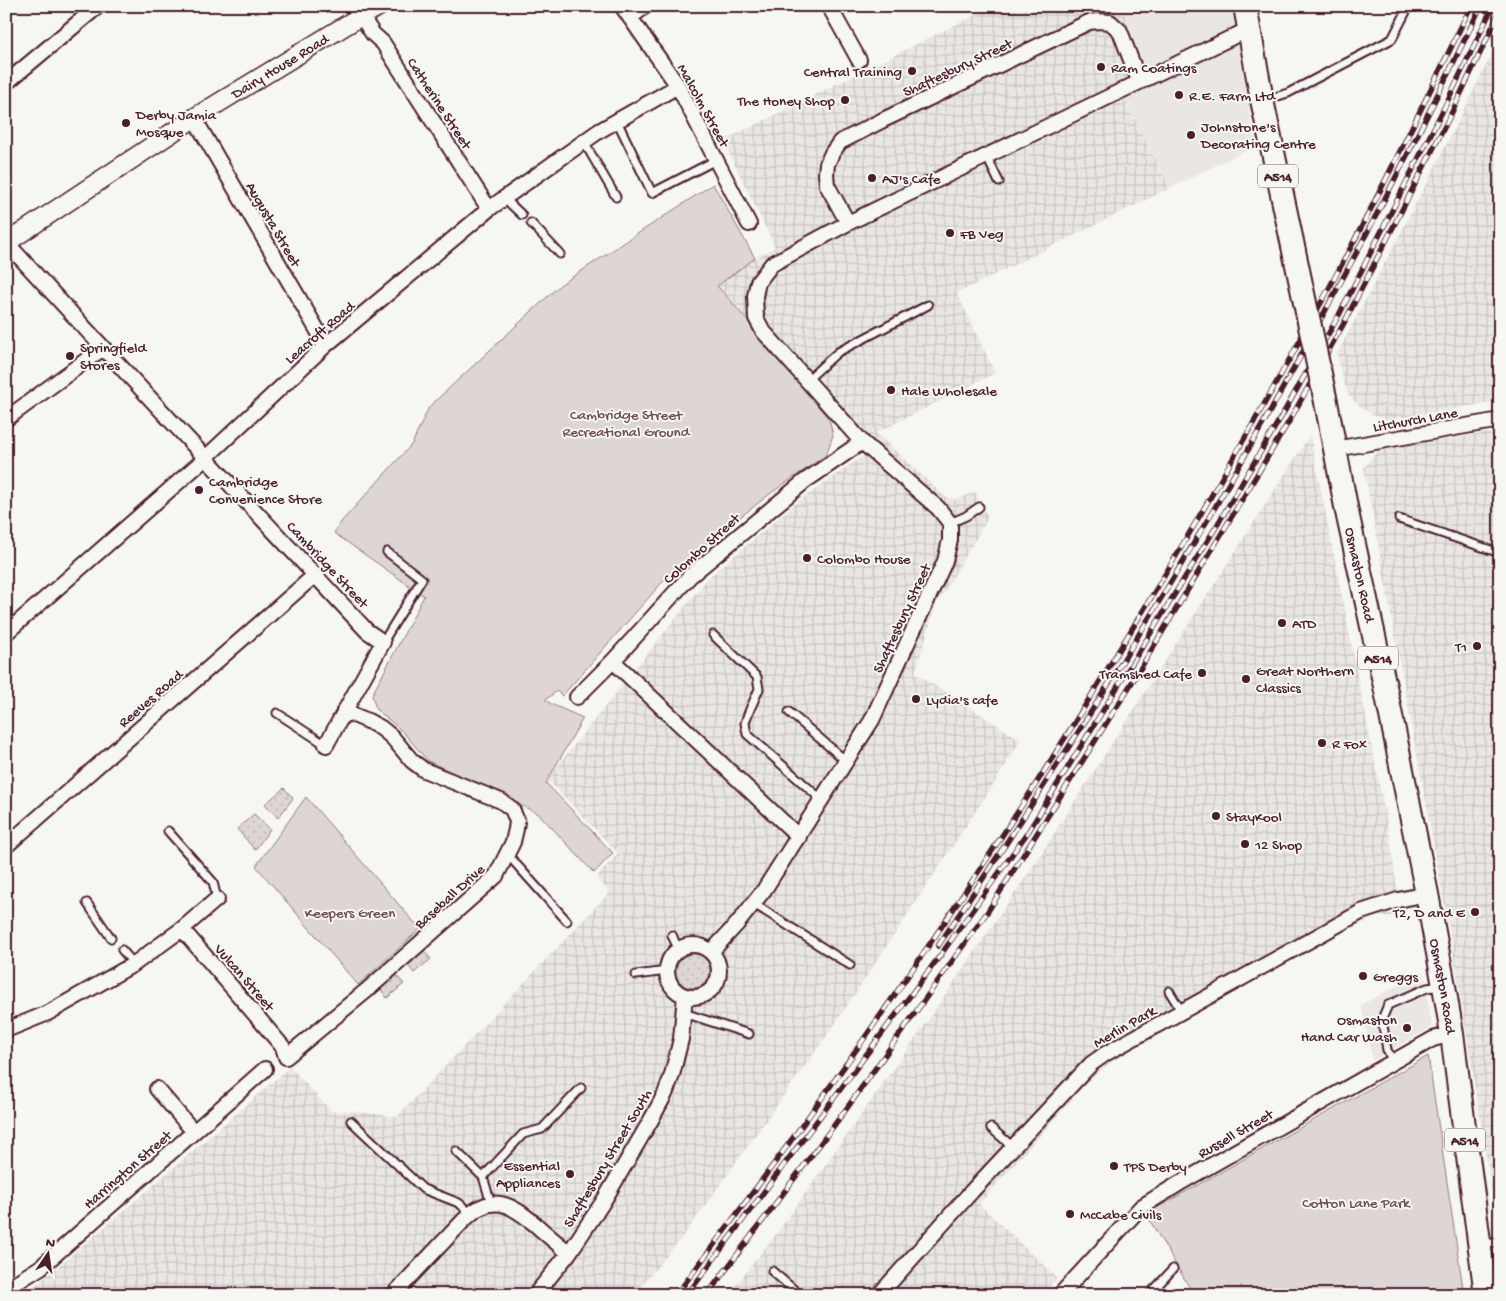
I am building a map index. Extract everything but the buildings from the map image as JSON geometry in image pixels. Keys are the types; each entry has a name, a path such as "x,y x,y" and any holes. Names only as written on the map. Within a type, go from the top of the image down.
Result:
{"main road":[{"name":"Osmaston Road","path":"1245,6 1262,100 1427,894 1490,1243 1486,1295"}],"street":[{"path":"6,83 98,6"},
{"name":"Dairy House Road","path":"6,242 194,118 360,16 380,6"},
{"path":"626,12 645,6"},
{"path":"829,6 859,60"},
{"name":"Malcolm Street","path":"626,12 678,86 749,224"},
{"name":"Catherine Street","path":"360,16 373,34 383,43 489,209"},
{"name":"Shaftesbury Street","path":"848,223 827,185 827,164 840,142 883,120 1089,22 1110,22 1120,31 1139,81"},
{"path":"950,523 938,508 862,442 763,331 756,318 755,296 758,282 772,264 848,223 1249,29"},
{"name":"Leacroft Road","path":"6,633 206,457 326,345 489,209 584,142 678,86"},
{"name":"Augusta Street","path":"194,118 326,345"},
{"name":"Cambridge Street","path":"6,242 315,575 368,631 384,642"},
{"path":"6,419 103,348"},
{"name":"Litchurch Lane","path":"1335,449 1500,420"},
{"name":"Colombo Street","path":"577,697 613,661 690,576 805,481 862,442"},
{"name":"Shaftesbury Street","path":"711,952 766,888 872,720 945,561 950,540 950,523"},
{"name":"Reeves Road","path":"6,846 315,575"},
{"path":"326,745 384,642"},
{"path":"613,661 799,837"},
{"name":"Baseball Drive","path":"284,1052 366,991 496,876 508,855 516,829 517,821 512,809 501,801 424,770 412,761 392,737 381,728 344,711"},
{"name":"Merlin Park","path":"879,1295 1091,1064 1105,1054 1361,912 1398,900 1427,894"},
{"path":"6,1030 48,1013 134,964 182,929 217,899"},
{"name":"Vulcan Street","path":"182,929 284,1052"},
{"path":"690,945 699,945 711,952 717,959 720,968 719,978 710,991 704,995 695,998 686,996 677,992 671,986 668,979 668,963 678,949 690,945"},
{"name":"Shaftesbury Street South","path":"535,1295 569,1253 603,1202 665,1094 679,1048 686,996"},
{"name":"Russell Street","path":"1060,1295 1141,1207 1393,1061 1433,1039 1452,1034"},
{"name":"Harrington Street","path":"6,1289 41,1267 265,1069"},
{"path":"157,1089 194,1132"},
{"path":"393,1295 470,1213 491,1203 505,1204 518,1211 569,1253"}],"lane":[{"path":"1262,100 1288,93 1392,39 1409,6"},
{"path":"617,121 652,193 716,160"},
{"path":"584,142 616,197"},
{"path":"986,156 999,182"},
{"path":"504,198 522,215"},
{"path":"531,223 560,254"},
{"path":"807,380 838,352 928,305"},
{"path":"950,523 966,516 979,506"},
{"path":"1399,519 1500,553"},
{"path":"384,642 422,579 387,552"},
{"path":"713,635 757,678 759,689 745,723 747,734 822,800"},
{"path":"789,712 846,761"},
{"path":"277,713 326,745"},
{"path":"168,831 212,882 217,899"},
{"path":"508,855 567,921"},
{"path":"87,903 111,938"},
{"path":"754,904 850,965"},
{"path":"672,935 678,949"},
{"path":"122,950 134,964"},
{"path":"636,975 667,971"},
{"path":"1393,1061 1387,1050 1382,1019 1388,1005 1427,988 1444,986"},
{"path":"1169,990 1182,1012"},
{"path":"684,1013 749,1034"},
{"path":"482,1177 523,1134 542,1129 581,1088"},
{"path":"351,1121 423,1189 459,1203 470,1213"},
{"path":"991,1128 1013,1147"},
{"path":"456,1152 482,1177 491,1203"},
{"path":"1161,1295 1152,1292 1172,1269"},
{"path":"772,1271 800,1295"}],"shaded area":[{"path":"993,6 1120,6 1148,86 1124,99 1170,188 957,293 995,373 876,433 944,496 955,500 975,492 988,518 935,607 915,673 1021,740 835,1024 687,1231 634,1295 24,1295 290,1067 332,1112 350,1111 397,1117 610,892 596,878 618,853 547,779 707,579 796,503 866,454 717,286 755,258 775,247 723,141"},
{"path":"1120,6 1232,6 1255,146 1170,188 1124,98"},
{"path":"1500,38 1500,401 1387,420 1371,414 1357,404 1348,394 1337,354"},
{"path":"1500,431 1500,1242 1452,944 1364,468 1378,450"},
{"path":"1310,435 1391,844 1396,884 1404,915 1376,917 1338,934 1116,1058 1088,1081 979,1204 1057,1278 1042,1295 728,1295 777,1233 922,1029 1036,862"},
{"path":"1423,972 1432,1027 1373,1060 1361,1005"}],"green space":[{"name":"Cambridge Street Recreational Ground","path":"713,184 755,258 717,286 829,419 833,435 826,455 771,493 673,570 562,696 557,691 545,700 583,718 546,783 613,853 594,873 539,814 428,761 402,731 376,709 372,695 424,596 334,533 342,521 412,444 429,407 560,285"},
{"path":"284,788 293,798 278,818 265,804"},
{"name":"Keepers Green","path":"306,797 420,929 358,985 256,866"},
{"path":"254,814 270,829 255,850 237,829"},
{"path":"423,950 431,959 414,973 407,964"},
{"path":"693,954 700,955 705,959 709,964 709,978 705,983 700,987 693,988 686,987 681,983 677,978 676,971 677,964 681,959 686,955"},
{"path":"396,975 404,984 387,998 380,988"},
{"name":"Cotton Lane Park","path":"1428,1056 1464,1295 1194,1295 1146,1214"}],"railway":[{"path":"676,1295 806,1120 931,943 1087,703 1203,511 1327,292 1401,150 1471,6"},
{"path":"938,946 1090,714 1210,516 1351,264 1481,6"},
{"path":"687,1295 942,953 1028,832 1216,527 1339,315 1445,106 1493,6"},
{"path":"707,1295 847,1108 988,911 1131,684 1291,418 1344,323 1452,112 1500,11"}],"place":[{"name":"Ram Coatings","path":"1101,67"},
{"name":"Central Training","path":"912,71"},
{"name":"R.E. Farm Ltd","path":"1179,95"},
{"name":"The Honey Shop","path":"845,100"},
{"name":"Derby Jamia Mosque","path":"126,123"},
{"name":"Johnstone's Decorating Centre","path":"1191,135"},
{"name":"AJ's Cafe","path":"872,178"},
{"name":"FB Veg","path":"950,233"},
{"name":"Springfield Stores","path":"70,356"},
{"name":"Hale Wholesale","path":"891,390"},
{"name":"Cambridge Convenience Store","path":"199,490"},
{"name":"Colombo House","path":"807,558"},
{"name":"ATD","path":"1282,623"},
{"name":"T1","path":"1477,646"},
{"name":"Tramshed Cafe","path":"1202,673"},
{"name":"Great Northern Classics","path":"1246,679"},
{"name":"Lydia's cafe","path":"916,699"},
{"name":"R Fox","path":"1322,743"},
{"name":"StayKool","path":"1216,816"},
{"name":"12 Shop","path":"1245,844"},
{"name":"T2, D and E","path":"1475,912"},
{"name":"Greggs","path":"1363,976"},
{"name":"Osmaston Hand Car Wash","path":"1407,1028"},
{"name":"TPS Derby","path":"1114,1166"},
{"name":"Essential Appliances","path":"570,1174"},
{"name":"McCabe Civils","path":"1070,1214"}]}
